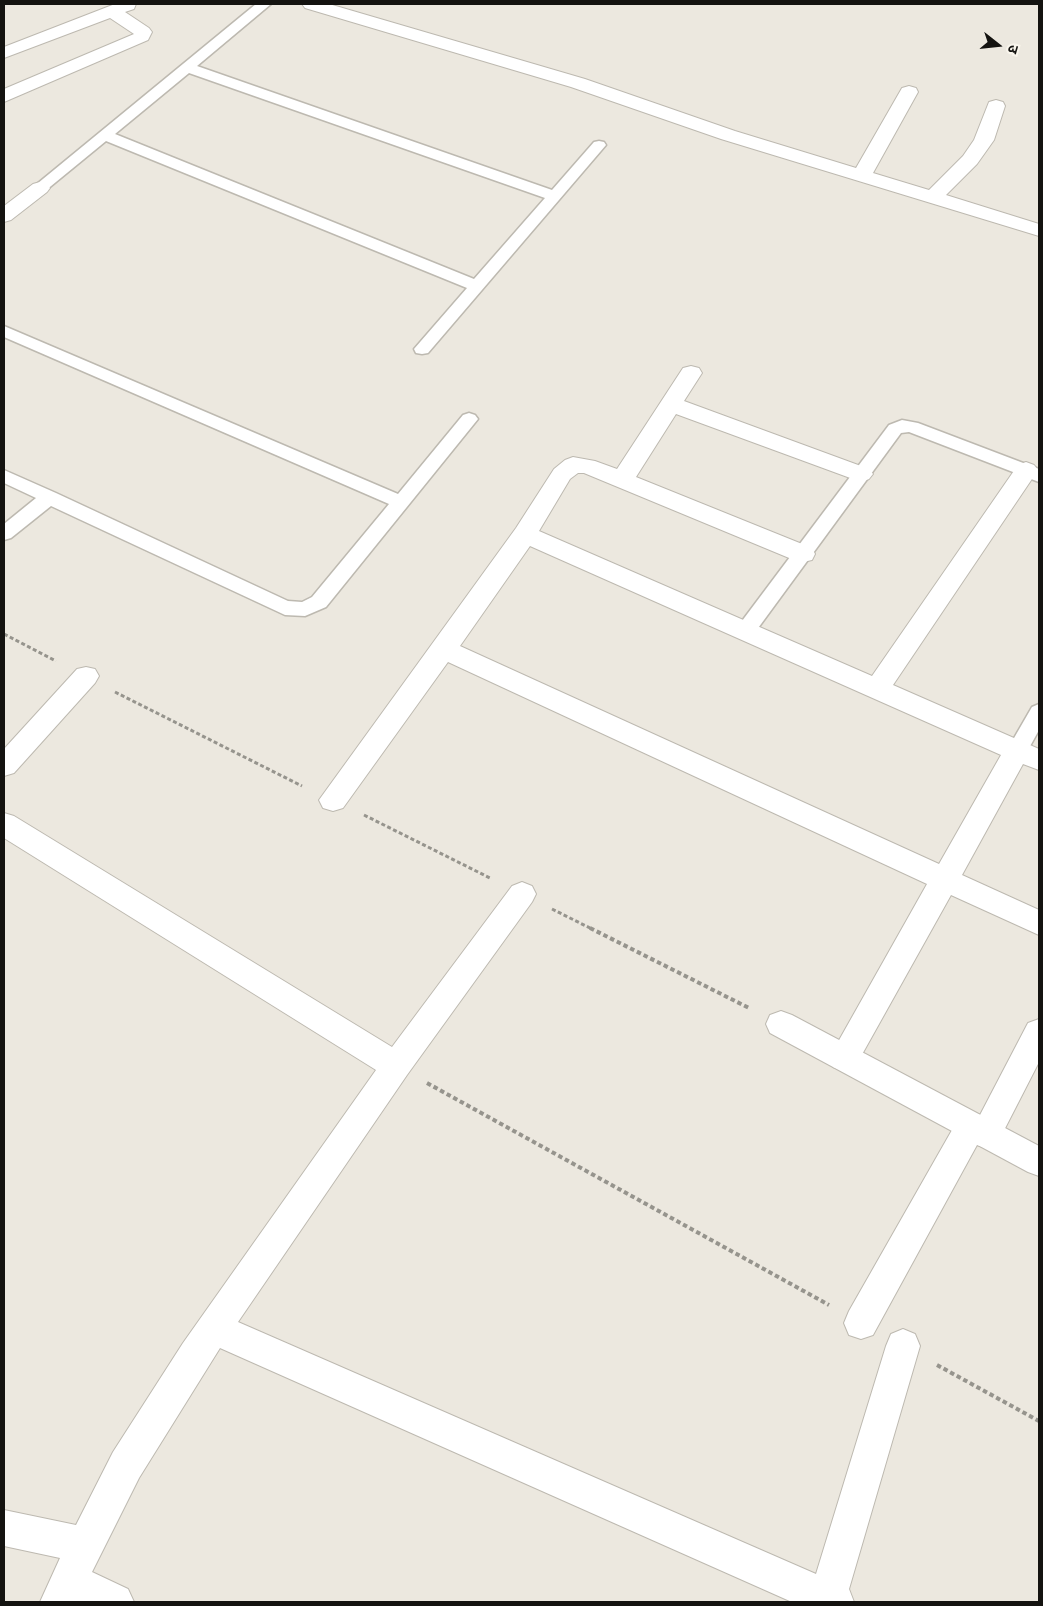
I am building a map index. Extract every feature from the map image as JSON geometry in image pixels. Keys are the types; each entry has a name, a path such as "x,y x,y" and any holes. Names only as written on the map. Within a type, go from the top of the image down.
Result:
{"street":[{"path":"4,54 132,4"},
{"path":"311,4 578,83 728,135 1039,230"},
{"path":"4,96 138,40 142,36 143,32 112,11"},
{"path":"860,176 909,92"},
{"path":"932,198 970,160 984,140 996,106"},
{"path":"4,216 40,188"},
{"path":"622,480 691,373"},
{"path":"670,404 862,474"},
{"path":"333,800 444,650 524,534 562,474 573,465 587,466 803,554"},
{"path":"877,688 1032,473"},
{"path":"524,534 1028,755 944,880 844,1058"},
{"path":"444,650 1039,923"},
{"path":"4,766 86,676"},
{"path":"4,824 396,1066"},
{"path":"115,1602 63,1592 126,1465 214,1328 396,1066 522,894"},
{"path":"781,1024 1039,1162"},
{"path":"862,1323 1039,1032"},
{"path":"214,1328 830,1601 903,1346"},
{"path":"4,1528 85,1545"}],"lane":[{"path":"40,188 264,4"},
{"path":"187,67 554,196"},
{"path":"105,135 477,286"},
{"path":"422,349 599,145"},
{"path":"4,331 401,502"},
{"path":"4,476 284,608 305,609 319,602 469,419"},
{"path":"746,630 895,429 902,426 912,428 1032,473"},
{"path":"4,534 50,497"},
{"path":"1028,755 1039,712"}],"path":[{"path":"4,634 278,776 333,800 781,1024"},
{"path":"396,1066 862,1323"},
{"path":"903,1346 1039,1421"}]}
